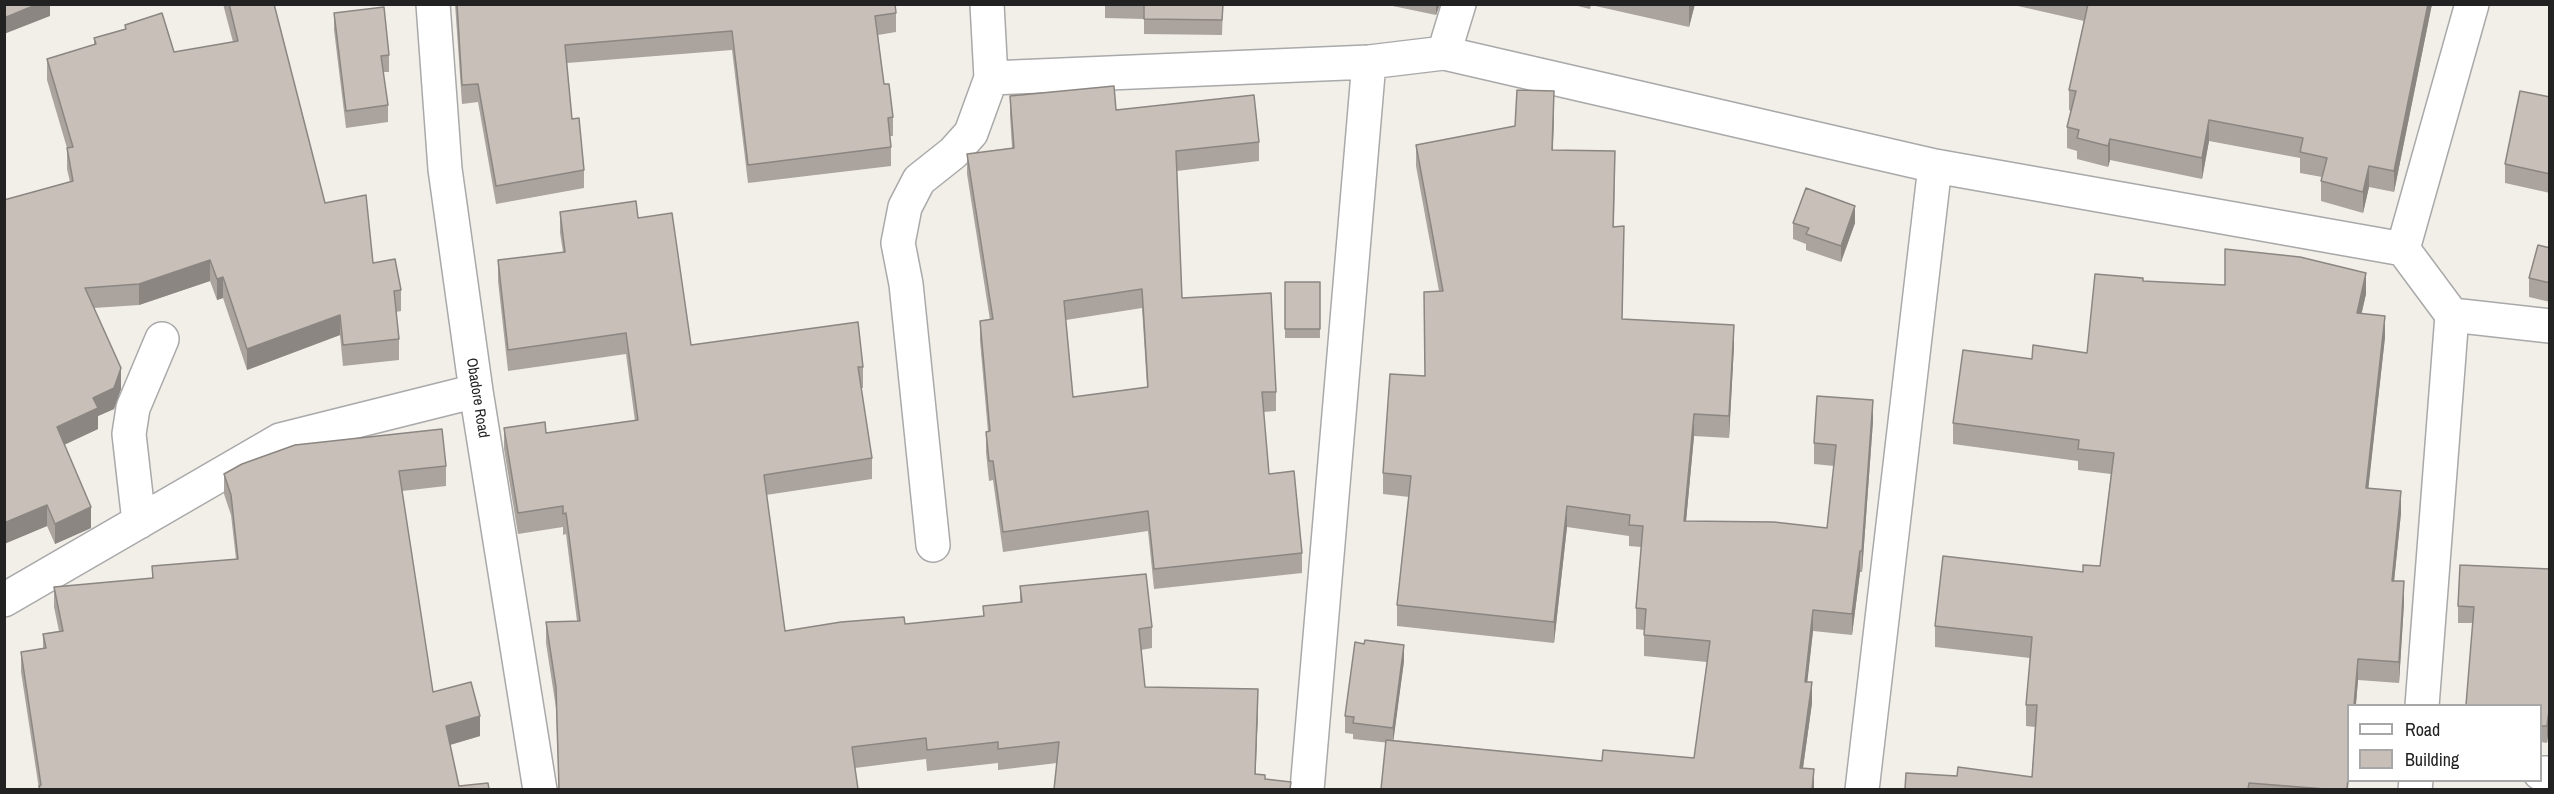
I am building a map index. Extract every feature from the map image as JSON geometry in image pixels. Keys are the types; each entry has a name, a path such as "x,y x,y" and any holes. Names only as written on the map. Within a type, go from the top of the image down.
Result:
{"street":[{"name":"Obadore Road","path":"433,4 445,169 476,390 540,789"},
{"path":"933,545 906,284 898,243 905,207 919,180 953,153 971,133 991,78 987,4"},
{"path":"1444,53 1459,4"},
{"path":"2403,249 2472,4"},
{"path":"991,78 1369,62 1444,53 1935,166 2403,249 2452,315 2422,704"},
{"path":"1307,789 1369,62"},
{"path":"1862,789 1935,166"},
{"path":"2452,315 2550,326"},
{"path":"139,522 129,434 134,408 162,339"},
{"path":"4,600 280,440 476,390"}],"building":[{"path":"4,4 38,4 4,18"},
{"path":"229,4 274,4 325,203 366,195 373,263 395,259 401,290 394,291 399,339 343,345 340,315 247,349 223,277 217,279 210,260 139,284 85,288 121,368 114,388 93,398 98,408 57,427 91,507 55,524 47,505 4,523 4,200 73,181 67,148 73,147 47,59 96,44 94,38 126,29 125,25 162,13 174,52 238,41"},
{"path":"457,4 895,4 896,13 875,16 884,84 889,84 893,117 888,118 891,147 748,165 732,31 565,45 572,119 579,118 584,170 496,186 478,84 462,85"},
{"path":"1144,4 1223,4 1222,20 1144,19"},
{"path":"2088,4 2428,4 2394,171 2369,166 2363,192 2321,181 2327,158 2300,152 2303,138 2209,120 2202,158 2110,139 2108,146 2077,138 2079,130 2067,127 2076,91 2069,90"},
{"path":"384,7 389,55 381,56 388,105 346,111 334,13"},
{"path":"1114,86 1116,110 1254,95 1259,142 1176,151 1182,298 1271,293 1276,392 1262,392 1269,474 1294,471 1302,553 1154,569 1148,511 1003,532 993,461 989,461 986,432 990,431 980,321 993,319 967,154 1014,148 1010,96","holes":["1142,289 1148,387 1073,397 1064,301"]},
{"path":"1517,90 1554,91 1552,150 1615,151 1613,227 1624,226 1622,319 1734,325 1729,416 1694,414 1684,521 1774,522 1827,528 1836,445 1814,443 1817,396 1873,400 1862,551 1860,551 1852,614 1813,610 1805,682 1812,682 1800,768 1814,769 1812,789 1381,789 1386,740 1602,761 1603,750 1694,758 1710,641 1644,635 1646,609 1636,608 1643,526 1629,525 1630,515 1567,506 1554,622 1397,605 1411,476 1383,473 1390,374 1425,376 1424,292 1443,291 1416,145 1515,126"},
{"path":"2520,91 2550,97 2550,174 2505,164"},
{"path":"1806,188 1855,206 1841,246 1806,234 1809,228 1793,223"},
{"path":"636,201 638,218 672,213 691,345 858,322 863,367 858,367 872,458 764,475 785,631 841,622 904,617 905,624 984,616 983,606 1022,602 1020,586 1146,574 1152,627 1139,629 1145,687 1258,689 1255,774 1265,775 1265,779 1291,782 1290,789 1054,789 1059,742 998,749 998,742 927,750 926,738 852,747 858,789 559,789 556,687 546,622 580,621 566,513 563,514 563,506 518,513 504,428 545,422 546,433 638,420 626,333 508,350 498,260 565,252 560,212"},
{"path":"2538,245 2550,248 2550,283 2529,278"},
{"path":"2225,249 2300,257 2366,273 2357,313 2385,316 2366,488 2401,491 2392,581 2404,581 2399,662 2358,659 2354,704 2347,704 2347,789 2249,783 2248,789 1905,789 1906,773 1957,776 1958,767 2032,777 2037,705 2026,705 2032,637 1935,626 1943,556 2083,572 2083,565 2100,566 2114,453 2078,449 2079,440 1953,423 1963,350 2032,359 2033,345 2087,353 2095,274 2143,278 2143,281 2225,285"},
{"path":"1285,282 1320,282 1320,329 1285,329"},
{"path":"442,429 446,466 399,471 433,692 471,682 480,716 446,726 459,786 488,783 489,789 40,789 21,652 46,648 43,634 63,631 54,587 153,578 152,566 238,559 231,495 224,474 242,464 295,445"},
{"path":"2460,565 2550,569 2550,703 2547,726 2542,726 2542,704 2466,704 2474,607 2458,606"},
{"path":"1365,640 1404,645 1393,728 1353,723 1354,717 1345,716 1355,642 1364,644"}]}
